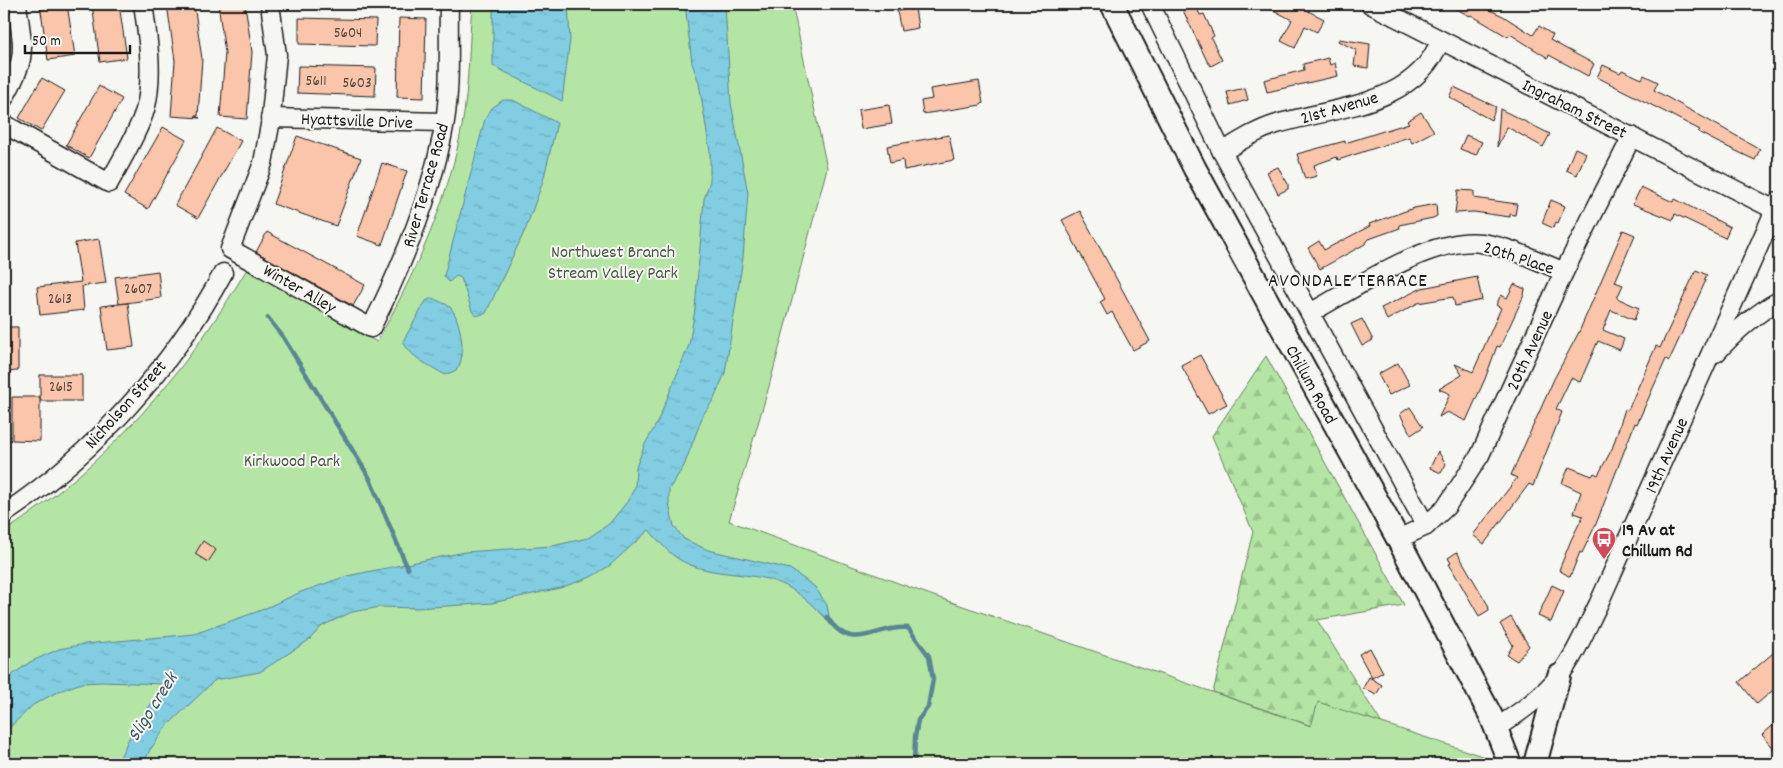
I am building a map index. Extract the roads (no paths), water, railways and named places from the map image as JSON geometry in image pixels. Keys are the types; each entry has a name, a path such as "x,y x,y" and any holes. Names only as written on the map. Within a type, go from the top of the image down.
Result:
{"main road":[{"name":"Chillum Road","path":"1112,4 1195,169 1398,539 1496,728 1510,764"},
{"path":"1535,764 1559,676"}],"street":[{"path":"4,98 19,73 24,53 17,4"},
{"path":"4,124 109,182 145,112 148,83 143,4"},
{"path":"270,4 277,56 270,118"},
{"name":"River Terrace Road","path":"371,328 402,260 419,216 436,162 444,122 449,4"},
{"name":"Chillum Road","path":"1150,4 1222,152 1426,526"},
{"name":"Ingraham Street","path":"1370,4 1440,41 1778,208"},
{"name":"21st Avenue","path":"1222,152 1258,131 1275,124 1351,107 1396,89 1423,69 1434,56 1440,41"},
{"name":"Hyattsville Drive","path":"270,118 444,122"},
{"name":"Winter Alley","path":"270,118 263,162 230,249 371,328"},
{"name":"20th Avenue","path":"1398,539 1426,526 1446,508 1480,455 1564,272 1632,136"},
{"name":"19th Avenue","path":"1496,728 1537,699 1559,676 1598,606 1778,208"},
{"name":"20th Place","path":"1310,314 1396,264 1423,252 1442,247 1480,243 1514,252 1564,272"},
{"name":"Nicholson Street","path":"4,514 44,484 116,419 150,381 212,293 223,273"},
{"path":"1708,362 1747,324 1779,301"}],"water":[{"path":"493,4 568,4 570,40 562,101 493,66"},
{"name":"Sligo creek","path":"685,4 725,4 731,103 748,193 743,258 725,373 714,399 703,415 684,466 669,489 669,504 674,526 684,539 708,550 790,569 815,587 827,605 830,622 810,603 788,587 775,581 706,570 680,560 667,550 649,530 609,566 591,577 560,588 492,603 417,608 381,607 352,612 322,626 309,640 260,672 215,680 166,727 143,764 117,764 130,736 164,684 82,683 59,691 33,705 4,733 4,681 30,662 59,649 85,644 194,634 259,611 301,592 347,576 465,552 552,546 588,538 609,524 627,502 635,487 636,467 645,444 657,423 689,345 695,309 704,199 710,181 710,152 699,83 692,63"},
{"path":"503,100 513,100 557,123 543,181 526,228 486,313 476,316 472,311 461,278 456,276 449,282 444,276 485,119 492,108"},
{"path":"432,298 450,307 454,312 461,338 462,357 460,365 455,371 445,375 416,357 403,341 426,301"}],"waterway":[{"path":"268,318 283,337 369,477 408,569"},
{"path":"827,617 836,629 846,635 855,637 897,628 908,628 929,656 933,679 928,707 918,720 914,764"}],"place":[{"name":"19 Av at Chillum Rd","path":"1604,560"}],"district":[{"name":"AVONDALE TERRACE","path":"1348,279"}],"park label":[{"name":"Northwest Branch Stream Valley Park","path":"613,261"},
{"name":"Kirkwood Park","path":"292,460"}]}
